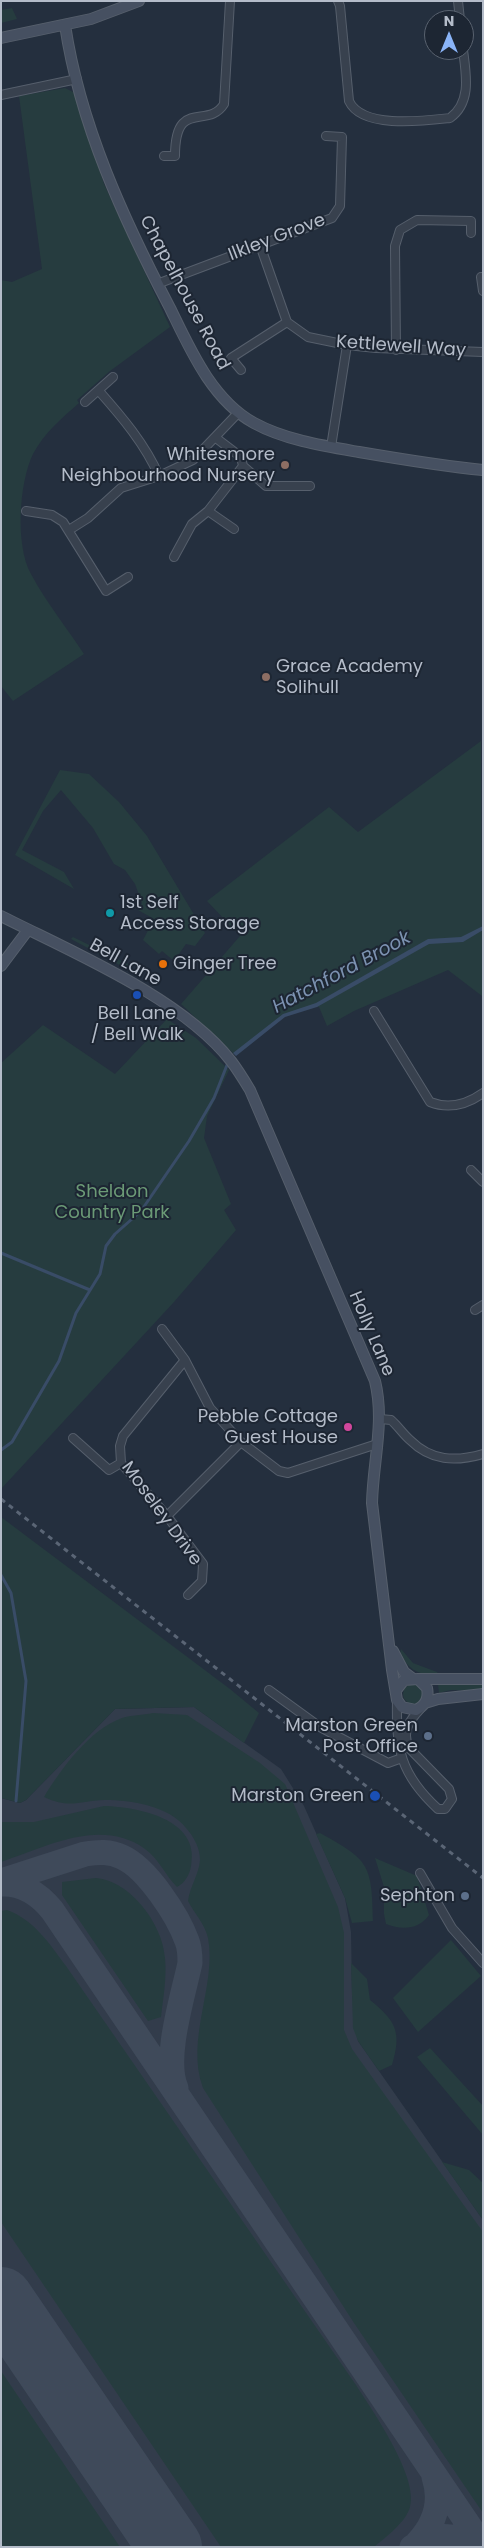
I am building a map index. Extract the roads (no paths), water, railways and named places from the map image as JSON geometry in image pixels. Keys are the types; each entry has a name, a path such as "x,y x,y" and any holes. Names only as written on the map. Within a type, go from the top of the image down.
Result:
{"street":[{"path":"1,38 65,25 114,12 139,1"},
{"path":"164,156 174,156 177,129 181,124 198,115 217,112 224,104 230,1"},
{"path":"338,1 350,101 355,110 364,116 383,120 450,118 463,105 465,95 463,60"},
{"name":"Chapelhouse Road","path":"65,25 92,132 109,180 157,284 198,361 224,399 238,413 273,432 332,447 409,461 483,470"},
{"path":"1,95 77,78"},
{"name":"Ilkley Grove","path":"157,284 332,218 340,206 342,137 326,136"},
{"path":"396,350 395,246 400,230 417,220 471,221 471,233"},
{"path":"242,370 231,358 287,322 260,245"},
{"path":"483,276 483,291"},
{"name":"Kettlewell Way","path":"287,322 308,336 347,345 396,350 483,352"},
{"path":"332,447 347,345"},
{"path":"85,402 113,377"},
{"path":"99,391 151,457 159,476"},
{"path":"69,530 88,518 121,488 159,476 193,460 238,413"},
{"path":"216,438 241,458 243,466 266,486 284,490 310,486"},
{"path":"174,557 192,524 208,511 243,466"},
{"path":"26,511 58,518 69,530 106,591 128,577"},
{"path":"208,511 234,529"},
{"name":"Bell Lane","path":"1,916 140,988 185,1018 232,1061"},
{"path":"1,966 28,930"},
{"path":"374,1011 430,1102 442,1107 452,1107 483,1093"},
{"name":"Holly Lane","path":"232,1061 250,1090 375,1381 380,1419 372,1503 392,1670 397,1694"},
{"path":"471,1170 483,1182"},
{"path":"475,1310 483,1305"},
{"path":"162,1329 185,1360 210,1408 240,1442 279,1471 288,1473 377,1444"},
{"name":"Moseley Drive","path":"185,1360 123,1436 120,1446 121,1462 167,1516 203,1564 202,1581 188,1595"},
{"path":"380,1419 391,1420 408,1439 429,1455 452,1460 483,1454"},
{"path":"73,1438 108,1470 121,1462"},
{"path":"167,1516 240,1442"},
{"name":"Holly Lane","path":"390,1641 397,1661 404,1672 427,1688 428,1697 423,1705"},
{"path":"423,1705 409,1720 405,1741 409,1748 449,1789 452,1799 445,1809 438,1809 421,1791 413,1781 402,1758 396,1732 397,1694 404,1680 483,1678"},
{"path":"269,1690 320,1727 388,1763 402,1758"},
{"path":"397,1694 407,1709 438,1699 483,1694"},
{"path":"420,1872 452,1928 483,1963"}],"water":[{"path":"483,926 483,930 463,942 429,944 317,1007 285,1017 236,1056 233,1053 283,1014 316,1003 428,939 461,937"}],"waterway":[{"name":"Hatchford Brook","path":"1,1450 12,1442 59,1361 76,1313 100,1274 106,1246 115,1234 141,1211 189,1141 214,1098 229,1060"},
{"path":"1,1253 90,1290"},
{"name":"Hatchford Brook","path":"1,1575 11,1593 26,1681 16,1801"}],"railway":[{"path":"1,1499 483,1878"}],"place":[{"name":"Whitesmore Neighbourhood Nursery","path":"285,465"},
{"name":"Grace Academy Solihull","path":"266,677"},
{"name":"1st Self Access Storage","path":"110,913"},
{"name":"Ginger Tree","path":"163,964"},
{"name":"Bell Lane / Bell Walk","path":"137,995"},
{"name":"Pebble Cottage Guest House","path":"348,1427"},
{"name":"Marston Green Post Office","path":"428,1736"},
{"name":"Marston Green","path":"375,1796"},
{"name":"Sephton","path":"465,1896"}],"park label":[{"name":"Sheldon Country Park","path":"112,1202"}]}
